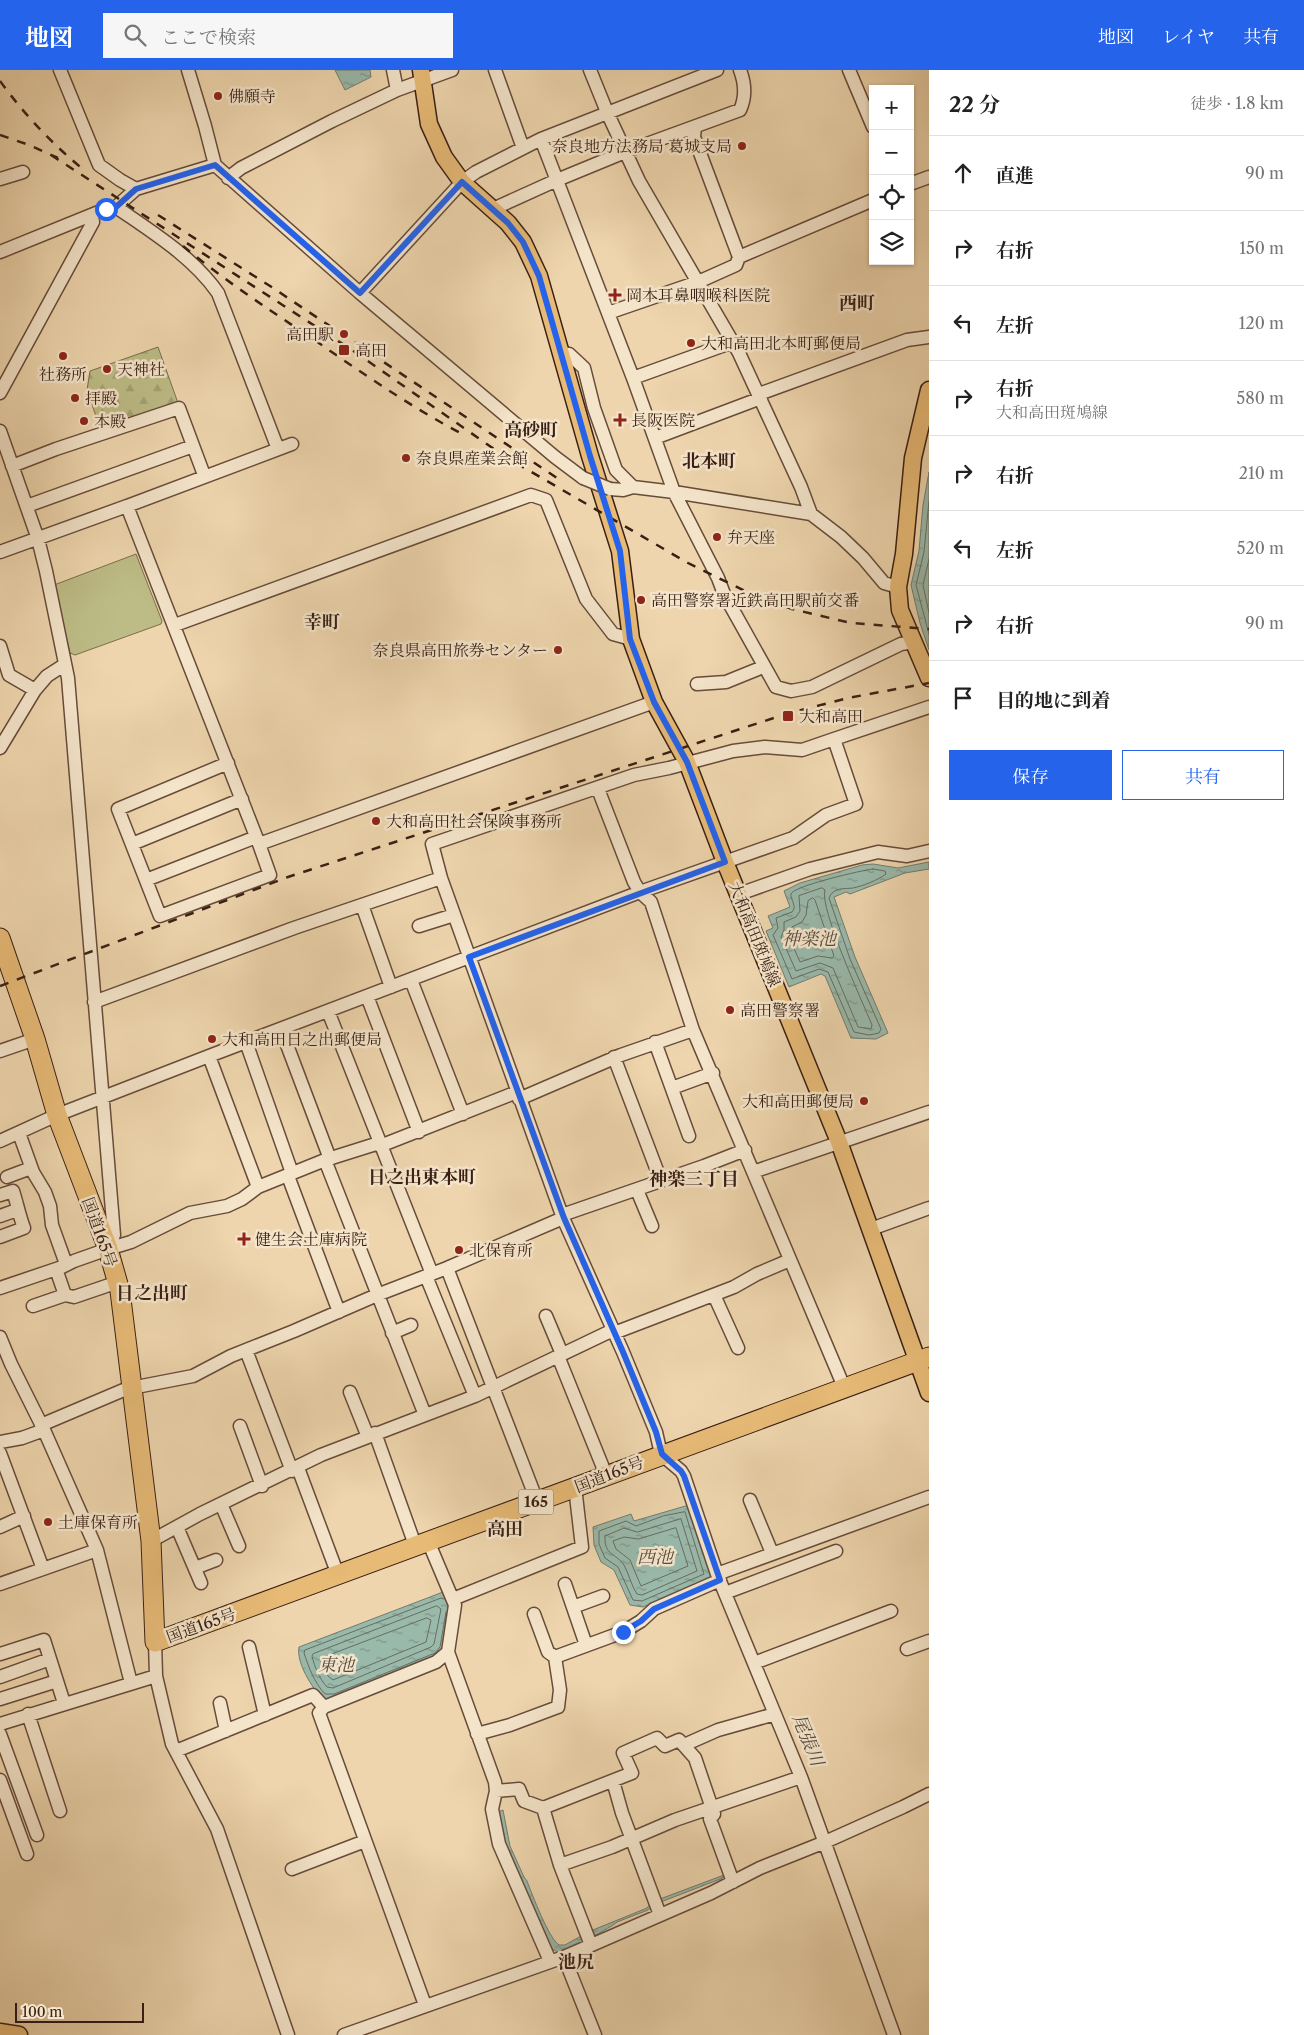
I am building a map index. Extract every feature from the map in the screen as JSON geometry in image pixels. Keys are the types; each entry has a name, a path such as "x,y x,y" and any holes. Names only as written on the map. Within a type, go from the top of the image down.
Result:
{"highway":[{"name":"国道165号","path":"0,938 34,1039 56,1116 108,1249 120,1291 151,1541 155,1642 923,1359"}],"main road":[{"name":"大和高田斑鳩線","path":"422,76 429,124 444,157 462,182 508,223 523,242 539,276 590,456 620,551 630,639 654,702 687,762 725,862 740,894 839,1142 871,1229 923,1359 929,1393"},
{"path":"929,390 913,458 904,554 898,587 900,610 929,678"},
{"path":"0,2032 19,2035"}],"street":[{"path":"60,70 99,165 136,189"},
{"path":"188,70 215,165 360,293 555,458 583,478 610,489 623,490 634,487 811,514 841,536 864,558 884,583 898,587"},
{"path":"394,70 398,90"},
{"path":"228,178 241,168 332,120 398,90 422,76 452,70"},
{"path":"495,70 523,148"},
{"path":"590,70 625,152 664,226 733,342 760,396 801,487 811,514"},
{"path":"360,293 462,182 476,172 541,139 717,70"},
{"path":"493,209 625,152 740,110 744,101 744,79 740,70"},
{"path":"849,70 869,118"},
{"path":"695,127 694,137 739,258"},
{"path":"541,139 656,438 674,492 718,578 724,594 763,667 776,687 791,691 812,687 901,644 915,642"},
{"path":"0,252 106,209 116,207 136,189 215,165"},
{"path":"0,179 23,172"},
{"path":"914,183 929,177"},
{"path":"608,313 698,282 736,265 739,258 869,202"},
{"path":"116,207 166,242 210,282 218,293 278,449"},
{"path":"0,393 93,222 92,216"},
{"path":"656,438 907,340 929,337"},
{"path":"633,378 733,342"},
{"path":"562,353 569,354 584,368 594,408 616,470 634,487"},
{"path":"12,466 56,449 179,408 204,475"},
{"path":"0,431 38,539 68,678 114,1235 108,1249"},
{"path":"0,552 292,444"},
{"path":"27,506 193,446"},
{"path":"174,625 531,495 546,500 586,599 613,634 630,639"},
{"path":"127,506 174,625 228,763 242,799 270,875 160,916 118,808 228,763"},
{"path":"0,646 4,677 35,690"},
{"path":"0,748 35,690 47,676 64,665"},
{"path":"697,684 726,682 763,667"},
{"path":"146,880 654,702"},
{"path":"894,2035 828,1840 775,1714 684,1476 662,1454 656,1432 563,1216 454,915 432,844 598,789 634,775 733,751 765,747 802,750 929,707"},
{"path":"0,1141 56,1116 208,1056 640,892 793,838 826,815 856,804 834,739"},
{"path":"598,789 634,882 640,892 651,902 693,1030 844,1387"},
{"path":"132,844 242,799"},
{"path":"740,894 810,868 878,852 907,856 929,851"},
{"path":"94,1002 294,928 441,878"},
{"path":"362,905 391,987"},
{"path":"419,926 454,915"},
{"path":"411,980 463,1114"},
{"path":"367,996 419,1132"},
{"path":"328,1012 475,1396"},
{"path":"281,1029 377,1295 425,1415"},
{"path":"0,1288 131,1242 190,1213 227,1206 242,1199 258,1187 327,1160 419,1132 655,1042 693,1030"},
{"path":"0,1051 34,1039"},
{"path":"246,1042 290,1175 339,1312"},
{"path":"655,1042 689,1136"},
{"path":"208,1056 258,1187"},
{"path":"614,1058 661,1181"},
{"path":"672,1088 712,1073"},
{"path":"753,1172 929,1112"},
{"path":"19,1133 31,1168 48,1198 65,1295"},
{"path":"0,1442 22,1438 133,1388 193,1376 246,1350 447,1268 563,1216 744,1150"},
{"path":"0,1237 24,1228 17,1210 18,1204 4,1175 31,1168"},
{"path":"637,1190 652,1226"},
{"path":"0,1195 13,1191"},
{"path":"871,1229 929,1208"},
{"path":"0,1216 17,1210"},
{"path":"151,1541 221,1504 262,1486 322,1455 475,1396 560,1355 614,1332 734,1287 757,1274 790,1260"},
{"path":"447,1268 537,1501"},
{"path":"33,1306 65,1295 74,1298 118,1282"},
{"path":"714,1295 738,1348"},
{"path":"546,1316 606,1475"},
{"path":"392,1333 411,1325"},
{"path":"0,1337 5,1366 43,1427 97,1550 131,1683"},
{"path":"246,1350 338,1575"},
{"path":"350,1392 421,1543 453,1599 455,1610 448,1652 495,1782 496,1792 492,1809 499,1844 550,1961"},
{"path":"240,1426 262,1486"},
{"path":"0,1453 43,1569"},
{"path":"453,1599 582,1547 575,1487"},
{"path":"554,1657 623,1632 641,1621 654,1609 720,1574 772,1553 929,1497"},
{"path":"750,1500 772,1553"},
{"path":"221,1504 239,1546"},
{"path":"1,1522 7,1522 24,1516"},
{"path":"177,1527 201,1584"},
{"path":"1,1580 43,1569 97,1550"},
{"path":"728,1592 836,1551"},
{"path":"195,1568 216,1560"},
{"path":"565,1584 586,1645"},
{"path":"573,1607 603,1596"},
{"path":"756,1662 891,1611"},
{"path":"477,1734 510,1725 558,1707 560,1690 554,1657 548,1652 534,1614"},
{"path":"0,1654 44,1640 64,1703"},
{"path":"908,1649 929,1641"},
{"path":"155,1642 156,1676 169,1735 217,1829 288,2035"},
{"path":"249,1647 265,1715"},
{"path":"424,2005 319,1713 324,1707 436,1662 448,1652"},
{"path":"0,1677 50,1659"},
{"path":"57,1681 0,1701 3,1723 156,1676"},
{"path":"176,1751 313,1695 324,1707"},
{"path":"220,1703 226,1731"},
{"path":"28,1714 60,1811"},
{"path":"684,1745 718,1730 775,1714"},
{"path":"0,1734 38,1835"},
{"path":"496,1792 519,1789 524,1801 543,1808 632,1773 623,1753 657,1738 665,1746 679,1740 695,1758 714,1814 710,1818 733,1882"},
{"path":"560,1865 631,1839 664,1824 712,1809 800,1777"},
{"path":"0,1780 27,1854"},
{"path":"613,1781 631,1839 657,1907"},
{"path":"344,2035 424,2005 564,1957 588,1938 657,1907 733,1882 760,1868 903,1808 929,1794"},
{"path":"543,1808 560,1865 588,1938"},
{"path":"292,1870 365,1841"},
{"path":"564,1957 595,2035"}],"green space":[{"path":"158,347 178,403 100,428 87,390 90,371"},
{"path":"136,554 162,621 161,624 75,655 70,653 54,585"}],"water":[{"path":"335,70 370,70 371,77 345,90"},
{"path":"929,472 929,650 911,585 919,551 923,505"},
{"name":"神楽池","path":"929,862 929,869 905,873 850,894 846,892 834,897 855,957 888,1033 876,1039 851,1038 825,976 821,974 789,987 766,931 773,928 768,916 790,907 784,891 800,883 862,865 873,864 898,868"},
{"name":"西池","path":"689,1505 712,1577 643,1607 630,1605 614,1570 601,1562 594,1545 593,1527 631,1514 634,1521"},
{"name":"東池","path":"443,1592 453,1606 444,1650 438,1657 335,1699 322,1699 302,1667 299,1647"},
{"path":"503,1810 510,1846 546,1926 559,1945 565,1945 588,1932 647,1908 652,1902 724,1875 704,1818 705,1812 728,1876 653,1905 648,1910 617,1922 571,1948 560,1952 550,1946 504,1842 498,1812"}],"railway":[{"path":"0,81 39,128 84,170"},
{"path":"0,135 58,158"},
{"path":"51,155 352,350 504,456 688,563 747,592 792,609 851,623 929,629"},
{"path":"158,215 270,286 563,482"},
{"path":"183,246 246,294 368,377 464,435"},
{"path":"0,986 288,877 786,714 848,698 929,683"}],"place":[{"name":"佛願寺","path":"218,96"},
{"name":"奈良地方法務局 葛城支局","path":"742,146"},
{"name":"岡本耳鼻咽喉科医院","path":"615,295"},
{"name":"高田駅","path":"344,334"},
{"name":"大和高田北本町郵便局","path":"691,343"},
{"name":"高田","path":"344,350"},
{"name":"社務所","path":"63,356"},
{"name":"天神社","path":"107,369"},
{"name":"拝殿","path":"75,398"},
{"name":"長阪医院","path":"620,420"},
{"name":"本殿","path":"84,421"},
{"name":"奈良県産業会館","path":"406,458"},
{"name":"弁天座","path":"717,537"},
{"name":"高田警察署近鉄高田駅前交番","path":"641,600"},
{"name":"奈良県高田旅券センター","path":"558,650"},
{"name":"大和高田","path":"788,716"},
{"name":"大和高田社会保険事務所","path":"376,821"},
{"name":"高田警察署","path":"730,1010"},
{"name":"大和高田日之出郵便局","path":"212,1039"},
{"name":"大和高田郵便局","path":"864,1101"},
{"name":"健生会土庫病院","path":"244,1239"},
{"name":"北保育所","path":"459,1250"},
{"name":"土庫保育所","path":"48,1522"}],"district":[{"name":"西町","path":"857,303"},
{"name":"高砂町","path":"531,430"},
{"name":"北本町","path":"709,461"},
{"name":"幸町","path":"322,622"},
{"name":"日之出東本町","path":"422,1177"},
{"name":"神楽三丁目","path":"694,1179"},
{"name":"日之出町","path":"152,1293"},
{"name":"高田","path":"505,1529"},
{"name":"池尻","path":"576,1962"}],"route":[{"path":"106,209 116,207 136,189 215,165 360,293 462,182 508,223 523,242 539,276 590,456 620,551 630,639 654,702 687,762 725,862 469,957 564,1218 623,1352 656,1432 662,1454 684,1476 720,1580 663,1604 623,1632"}],"water label":[{"name":"尾張川","path":"808,1740"}]}
